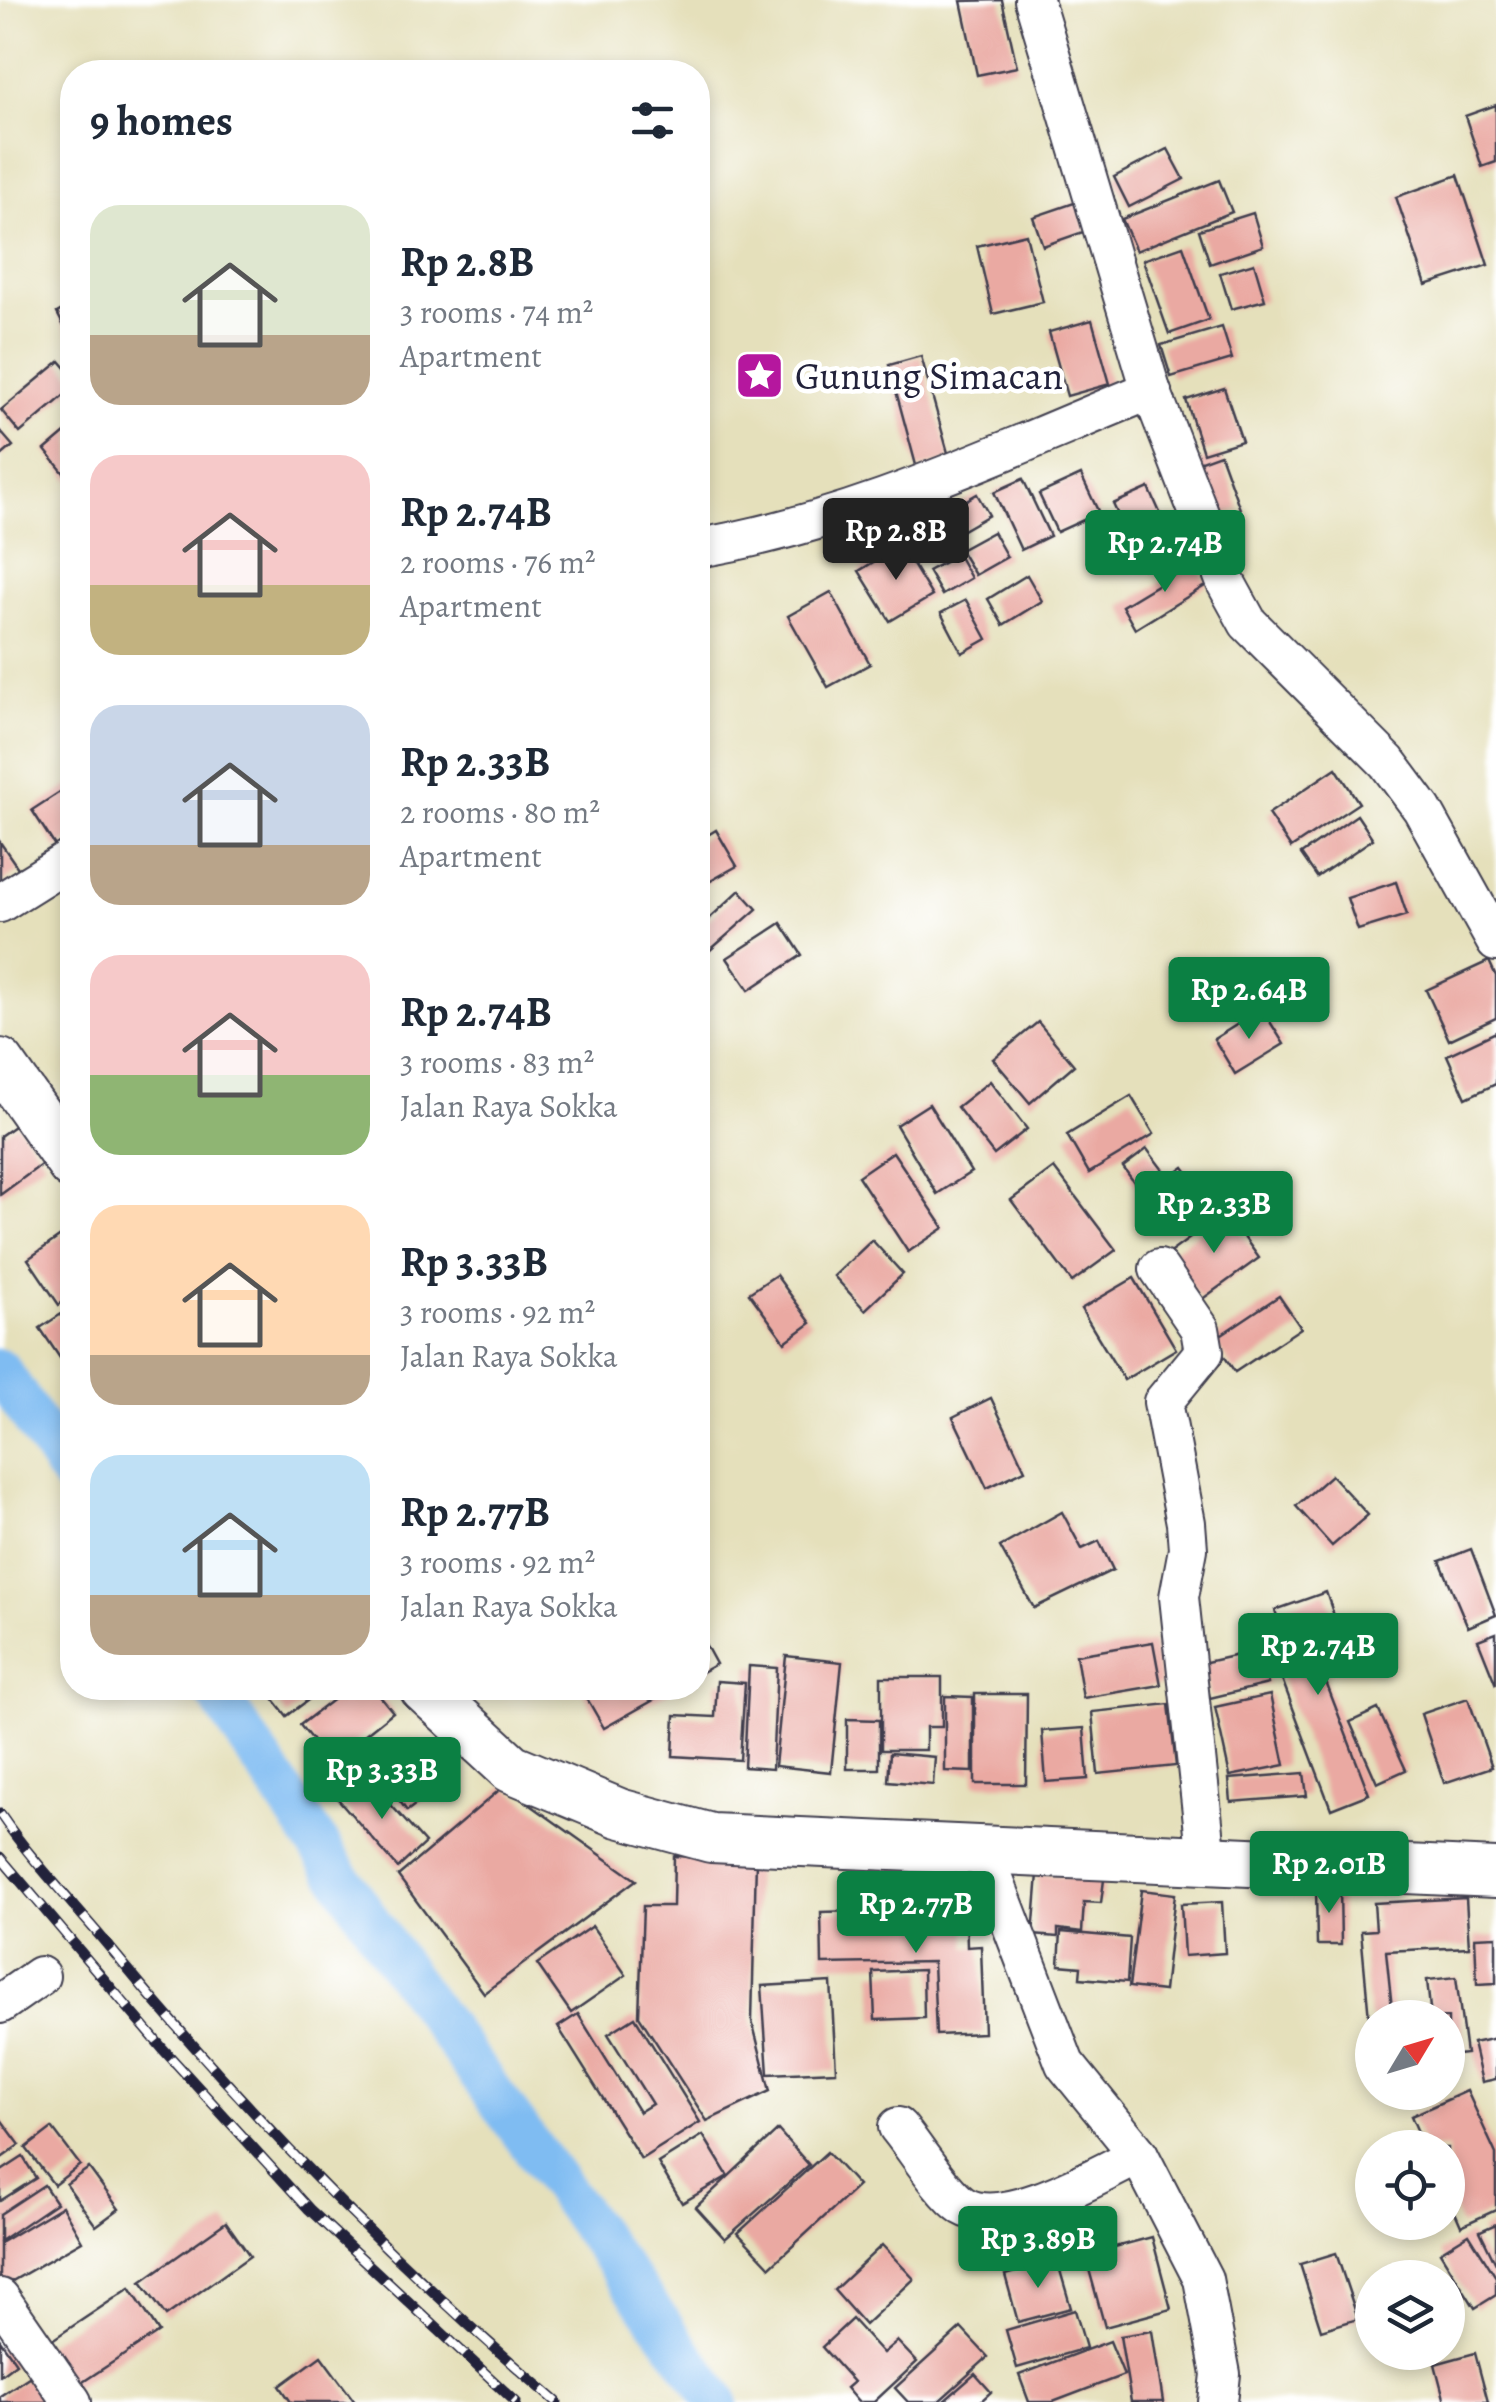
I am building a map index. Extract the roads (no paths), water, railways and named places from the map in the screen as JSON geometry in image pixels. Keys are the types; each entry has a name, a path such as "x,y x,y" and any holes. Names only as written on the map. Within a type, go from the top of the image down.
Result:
{"main road":[{"path":"0,1063 60,1133"},
{"path":"437,1700 511,1768 619,1813 710,1838 837,1840 983,1851 1496,1873"}],"street":[{"path":"1034,0 1151,390 1226,583 1248,623 1387,762 1422,809 1496,942"},
{"path":"710,546 784,532 852,510 1151,390"},
{"path":"0,904 60,866"},
{"path":"1159,1270 1204,1340 1202,1360 1163,1402 1186,1523 1188,1549 1179,1598 1208,1860"},
{"path":"983,1851 1065,2064 1139,2155 1204,2278 1222,2374 1218,2402"},
{"path":"0,2004 40,1976"},
{"path":"898,2126 962,2206 986,2212 1013,2210 1139,2155"},
{"path":"0,2298 72,2402"}],"waterway":[{"path":"0,1370 60,1460"},
{"path":"221,1700 400,1966 718,2402"}],"railway":[{"path":"0,1814 158,2005 265,2125 436,2295 557,2402"},
{"path":"0,1857 163,2049 309,2209 516,2402"}],"place":[{"name":"Gunung Simacan","path":"760,376"}]}
